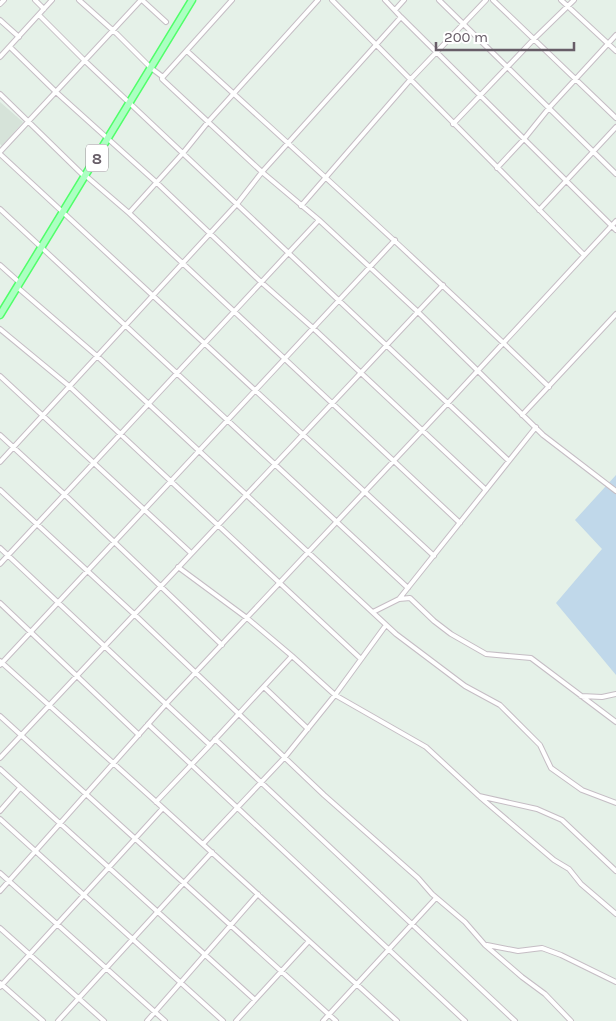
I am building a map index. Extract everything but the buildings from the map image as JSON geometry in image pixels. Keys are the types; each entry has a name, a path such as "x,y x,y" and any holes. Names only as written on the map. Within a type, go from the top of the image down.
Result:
{"main road":[{"name":"8","path":"0,315 192,0"}],"street":[{"path":"0,4 4,0"},
{"path":"35,0 44,10"},
{"path":"0,57 52,0"},
{"path":"79,0 262,172 319,220 418,310 543,436 616,491"},
{"path":"166,22 141,0 0,153 434,556"},
{"path":"162,78 232,0"},
{"path":"128,213 184,153 208,122 318,0"},
{"path":"332,0 584,255"},
{"path":"385,0 616,230"},
{"path":"395,10 404,0"},
{"path":"439,0 616,174"},
{"path":"301,206 410,80 486,0"},
{"path":"493,0 616,118"},
{"path":"561,0 616,51"},
{"path":"454,124 534,39 574,0"},
{"path":"38,15 509,461"},
{"path":"0,462 237,204 262,172 401,17"},
{"path":"0,20 19,37"},
{"path":"497,168 616,35"},
{"path":"10,47 56,92 156,182 486,490"},
{"path":"187,51 443,284 549,387"},
{"path":"0,94 460,523"},
{"path":"539,210 616,127"},
{"path":"0,209 408,588"},
{"path":"0,564 319,220"},
{"path":"0,892 166,704 616,221"},
{"path":"395,240 1,663 397,1021"},
{"path":"0,265 19,285 386,625 465,686 500,705 540,745 551,768 582,790 616,803"},
{"path":"0,758 443,284"},
{"path":"522,415 616,314"},
{"path":"0,329 69,386 361,659"},
{"path":"0,376 191,553"},
{"path":"399,599 536,427"},
{"path":"0,435 222,644"},
{"path":"0,490 87,569 358,826 418,878 436,898 465,922 485,945 545,994 571,1021"},
{"path":"0,548 210,745"},
{"path":"178,567 247,618 335,695 422,743 479,796 554,860 569,869 582,884 616,914"},
{"path":"373,612 399,599 410,598 451,634 486,654 531,658 616,722"},
{"path":"0,603 139,735"},
{"path":"203,844 285,757 335,695 386,625"},
{"path":"156,802 292,656"},
{"path":"264,687 308,728"},
{"path":"581,696 602,697 616,694"},
{"path":"0,716 134,840 336,1021"},
{"path":"148,724 465,1021"},
{"path":"216,739 515,1021"},
{"path":"0,769 256,1000"},
{"path":"0,811 20,788"},
{"path":"479,796 537,808 562,820 616,871"},
{"path":"43,1021 1,985 163,808"},
{"path":"0,819 223,1021"},
{"path":"58,1021 212,852"},
{"path":"0,873 165,1021"},
{"path":"147,1021 258,894"},
{"path":"323,1021 436,898"},
{"path":"0,928 104,1021"},
{"path":"236,1021 309,941"},
{"path":"485,945 518,951 542,948 561,955 616,982"}],"shaded area":[{"path":"0,102 23,122 2,146 0,144"},
{"path":"616,475 616,675 556,603 602,549 575,520"}]}
